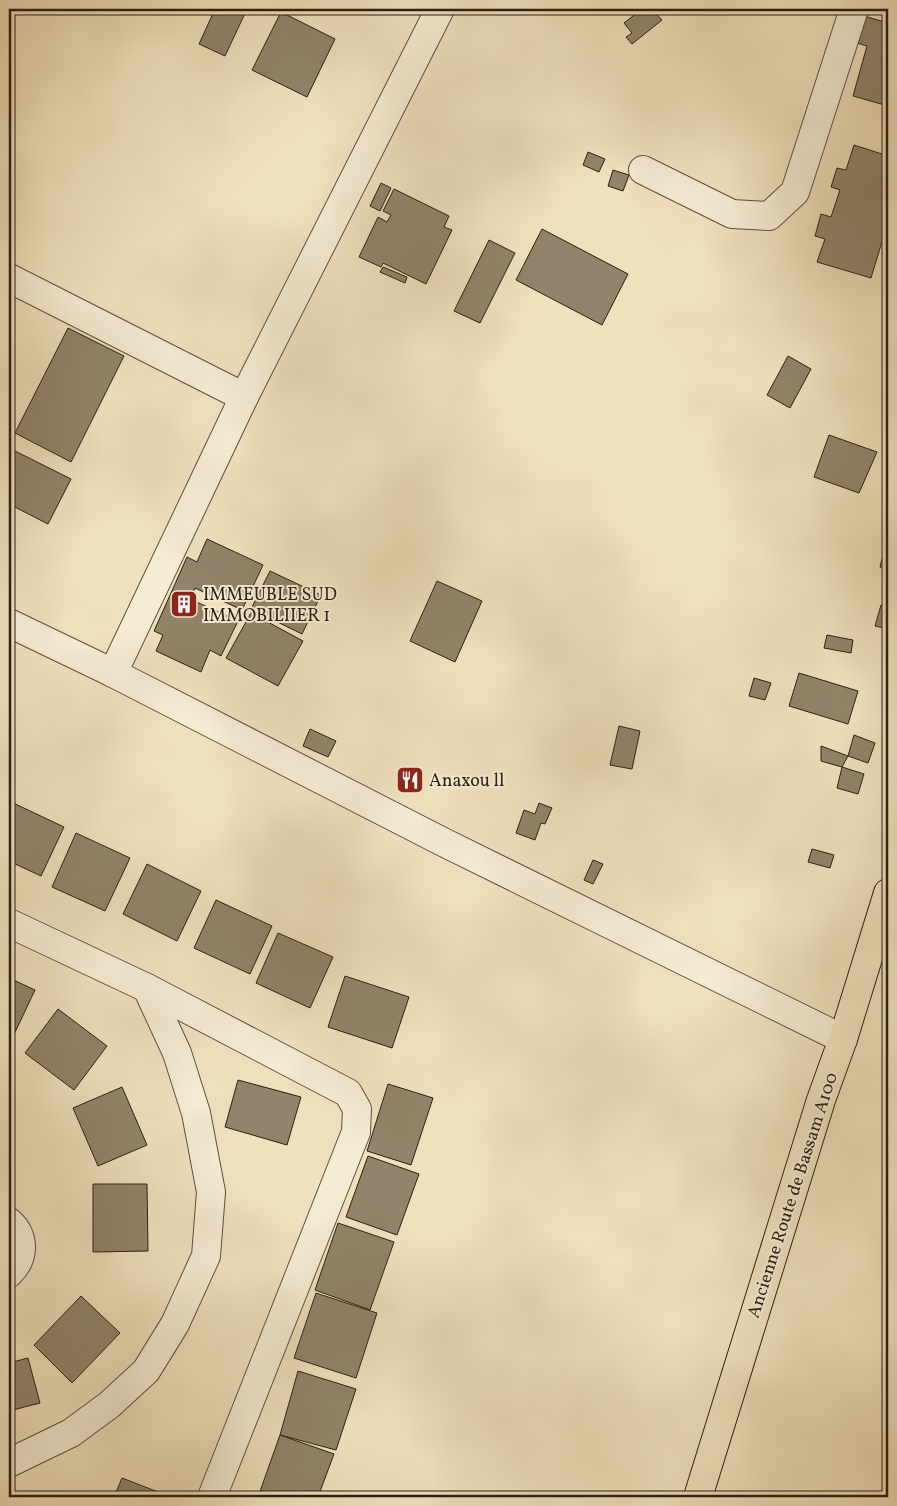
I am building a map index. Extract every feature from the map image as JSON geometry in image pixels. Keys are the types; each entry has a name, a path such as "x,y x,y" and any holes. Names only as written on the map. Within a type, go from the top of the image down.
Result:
{"main road":[{"name":"Ancienne Route de Bassam A100","path":"698,1497 818,1109 843,1039 888,893"}],"street":[{"path":"113,673 244,397 440,9"},
{"path":"643,170 732,214 769,216 795,192 854,9"},
{"path":"9,278 244,397"},
{"path":"9,623 113,673 445,843 843,1039"},
{"path":"9,923 147,988 348,1093 357,1109 356,1132 212,1497"},
{"path":"9,1464 71,1433 109,1405 146,1371 175,1324 206,1256 212,1192 196,1112 177,1053 147,988"},
{"path":"9,1222 19,1236 21,1247 20,1258 9,1273"}],"building":[{"path":"215,9 247,9 225,56 199,44"},
{"path":"642,9 652,9 662,20 632,44 626,37 632,33 624,23"},
{"path":"281,12 335,39 307,97 252,70"},
{"path":"864,16 888,23 888,106 853,96 867,46 857,43"},
{"path":"854,145 888,156 888,222 871,278 817,262 825,239 815,236 821,214 831,217 840,190 831,187 837,168 846,170"},
{"path":"588,152 605,159 599,172 583,165"},
{"path":"613,170 629,175 623,191 608,186"},
{"path":"381,183 391,188 380,211 370,206"},
{"path":"394,189 449,216 444,227 452,230 426,284 383,263 381,267 359,257 378,217 387,222 391,215 383,211"},
{"path":"542,229 628,274 602,325 516,280"},
{"path":"489,240 515,253 480,323 454,311"},
{"path":"383,267 407,277 405,283 380,272"},
{"path":"888,272 888,286 884,285"},
{"path":"68,328 124,356 71,462 15,433"},
{"path":"788,356 811,369 790,408 767,395"},
{"path":"829,435 877,452 859,493 814,477"},
{"path":"9,448 71,479 48,524 9,504"},
{"name":"IMMEUBLE SUD IMMOBILIIER 1","path":"207,539 263,565 242,610 195,588 190,599 238,621 221,656 210,650 201,672 156,651 163,635 154,631 187,557 197,562"},
{"path":"886,543 888,543 888,569 880,567"},
{"path":"270,571 321,595 302,634 251,609"},
{"path":"437,581 482,601 455,662 410,641"},
{"path":"881,605 888,607 888,629 875,626"},
{"path":"251,613 303,641 278,686 226,658"},
{"path":"827,635 853,640 851,653 824,648"},
{"path":"799,673 858,691 848,724 789,706"},
{"path":"754,678 771,683 765,700 749,696"},
{"path":"619,726 640,731 632,769 610,765"},
{"path":"310,729 336,741 328,757 303,746"},
{"path":"854,735 875,743 868,763 848,756"},
{"path":"821,746 848,756 842,767 821,761"},
{"path":"842,767 864,774 858,794 837,788"},
{"path":"9,801 64,827 41,876 9,861"},
{"path":"539,803 552,808 545,824 541,823 535,840 516,833 524,810 535,814"},
{"path":"76,833 130,858 105,911 52,887"},
{"path":"812,849 834,855 830,868 808,862"},
{"path":"593,860 603,864 593,884 584,880"},
{"path":"147,864 201,891 177,941 123,914"},
{"path":"216,900 272,926 250,974 194,948"},
{"path":"278,933 333,957 310,1008 256,983"},
{"path":"345,976 409,997 392,1048 328,1027"},
{"path":"9,978 35,990 9,1045"},
{"path":"58,1009 107,1046 74,1090 25,1053"},
{"path":"238,1080 301,1097 287,1145 225,1127"},
{"path":"388,1084 433,1098 411,1165 367,1151"},
{"path":"122,1087 147,1145 98,1166 73,1108"},
{"path":"368,1156 419,1174 397,1235 346,1217"},
{"path":"93,1184 147,1184 148,1251 93,1252"},
{"path":"338,1223 394,1242 370,1310 315,1290"},
{"path":"316,1293 377,1313 356,1378 294,1358"},
{"path":"81,1296 120,1333 72,1383 34,1345"},
{"path":"28,1358 40,1403 9,1411 9,1363"},
{"path":"298,1371 356,1389 336,1450 280,1435"},
{"path":"280,1435 334,1454 318,1497 258,1497"},
{"path":"122,1478 171,1497 114,1497"}],"place":[{"name":"IMMEUBLE SUD IMMOBILIIER 1","path":"184,604"},
{"name":"Anaxou ll","path":"410,780"}]}
